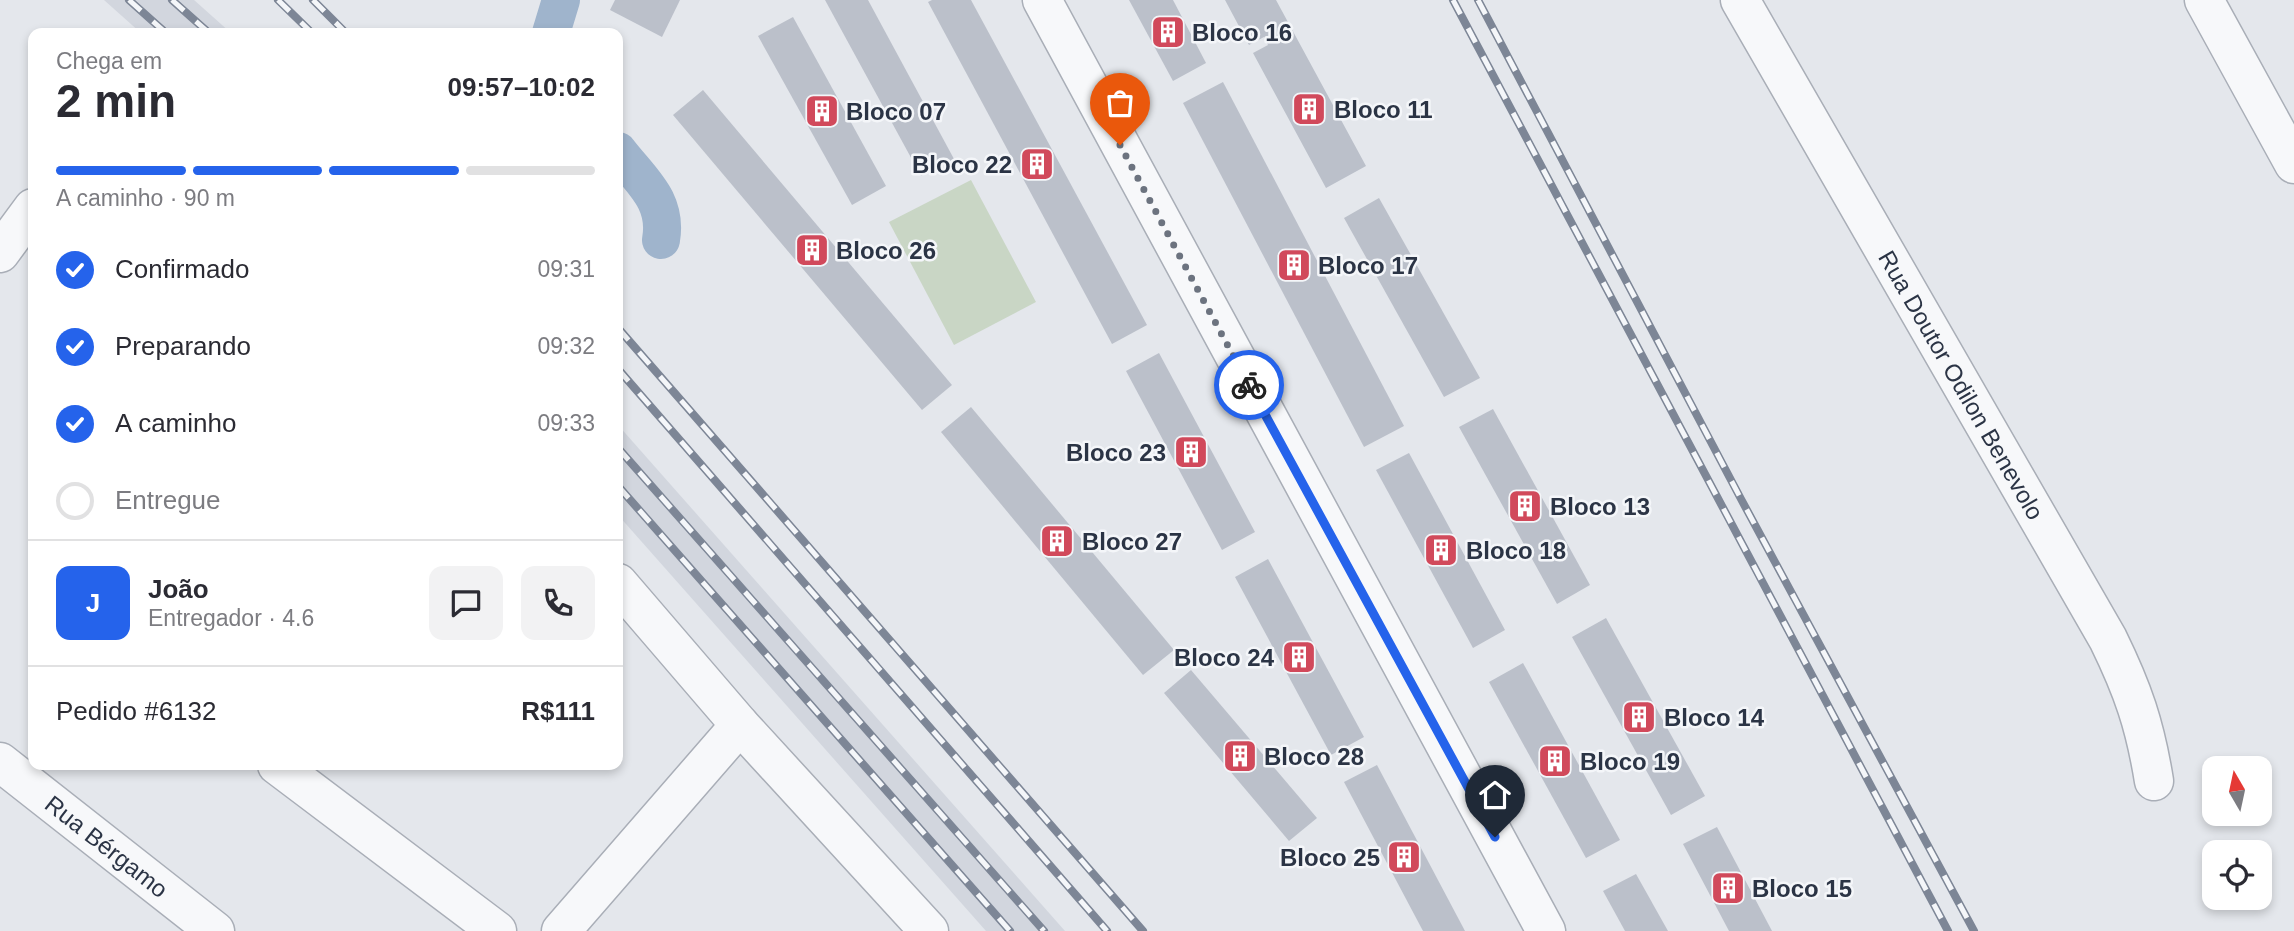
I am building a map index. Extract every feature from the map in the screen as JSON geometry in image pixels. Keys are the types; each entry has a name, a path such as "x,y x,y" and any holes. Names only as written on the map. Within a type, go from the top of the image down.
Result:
{"street":[{"path":"1042,0 1546,931"},
{"name":"Rua Doutor Odilon Benevolo","path":"1740,0 2108,639 2132,687 2144,724 2154,781"},
{"path":"2204,0 2294,164"},
{"path":"0,253 28,215"},
{"path":"623,589 740,725 929,931"},
{"path":"561,931 740,725"},
{"name":"Rua Bérgamo","path":"0,762 195,925"},
{"path":"284,770 497,931"}],"shaded area":[{"path":"104,0 194,0 225,28 135,28"},
{"path":"623,431 1065,931 986,931 623,521"}],"green space":[{"path":"971,180 1036,302 954,345 889,222"}],"building":[{"path":"615,0 680,0 662,37 610,10"},
{"path":"825,0 868,0 954,159 921,176"},
{"name":"Bloco 22","path":"971,0 1147,325 1112,344 928,2"},
{"name":"Bloco 16","path":"1129,0 1173,0 1206,63 1173,81"},
{"name":"Bloco 11","path":"1225,0 1276,0 1366,166 1326,188 1253,53 1268,45 1264,37 1249,45"},
{"name":"Bloco 07","path":"793,17 886,186 852,205 758,36"},
{"name":"Bloco 17","path":"1223,82 1404,426 1364,447 1183,103"},
{"name":"Bloco 26","path":"703,90 952,385 922,410 673,115"},
{"path":"1379,198 1480,378 1444,397 1344,218"},
{"name":"Bloco 23","path":"1159,353 1255,532 1222,550 1126,371"},
{"name":"Bloco 27","path":"971,407 1174,650 1143,675 941,432"},
{"name":"Bloco 13","path":"1493,409 1590,585 1557,604 1459,427"},
{"name":"Bloco 18","path":"1409,453 1505,630 1473,648 1376,470"},
{"name":"Bloco 24","path":"1268,559 1364,737 1331,755 1235,577"},
{"name":"Bloco 14","path":"1606,618 1705,796 1671,815 1572,637"},
{"name":"Bloco 19","path":"1523,663 1620,840 1586,858 1489,682"},
{"name":"Bloco 28","path":"1191,670 1317,818 1289,841 1164,693"},
{"name":"Bloco 25","path":"1377,765 1465,931 1423,931 1344,782"},
{"name":"Bloco 15","path":"1717,827 1772,931 1729,931 1683,844"},
{"path":"1636,874 1668,931 1625,931 1603,891"}],"waterway":[{"path":"553,28 561,0"},
{"path":"623,157 657,202 662,226 661,240"}],"railway":[{"path":"129,0 160,28"},
{"path":"172,0 203,28"},
{"path":"278,0 307,28"},
{"path":"313,0 341,28"},
{"path":"1453,0 1948,931"},
{"path":"1478,0 1741,499 1974,931"},
{"path":"623,334 1143,931"},
{"path":"623,375 1107,931"},
{"path":"623,454 1044,931"},
{"path":"623,492 1010,931"}],"way so far":[{"path":"1120,145 1249,385"}],"place":[{"name":"Bloco 16","path":"1168,32"},
{"name":"Bloco 11","path":"1309,109"},
{"name":"Bloco 07","path":"822,111"},
{"name":"Bloco 22","path":"1037,164"},
{"name":"Bloco 26","path":"812,250"},
{"name":"Bloco 17","path":"1294,265"},
{"name":"Bloco 23","path":"1191,452"},
{"name":"Bloco 13","path":"1525,506"},
{"name":"Bloco 27","path":"1057,541"},
{"name":"Bloco 18","path":"1441,550"},
{"name":"Bloco 24","path":"1299,657"},
{"name":"Bloco 14","path":"1639,717"},
{"name":"Bloco 28","path":"1240,756"},
{"name":"Bloco 19","path":"1555,761"},
{"name":"Bloco 25","path":"1404,857"},
{"name":"Bloco 15","path":"1728,888"}],"route":[{"path":"1249,385 1495,837"}]}
